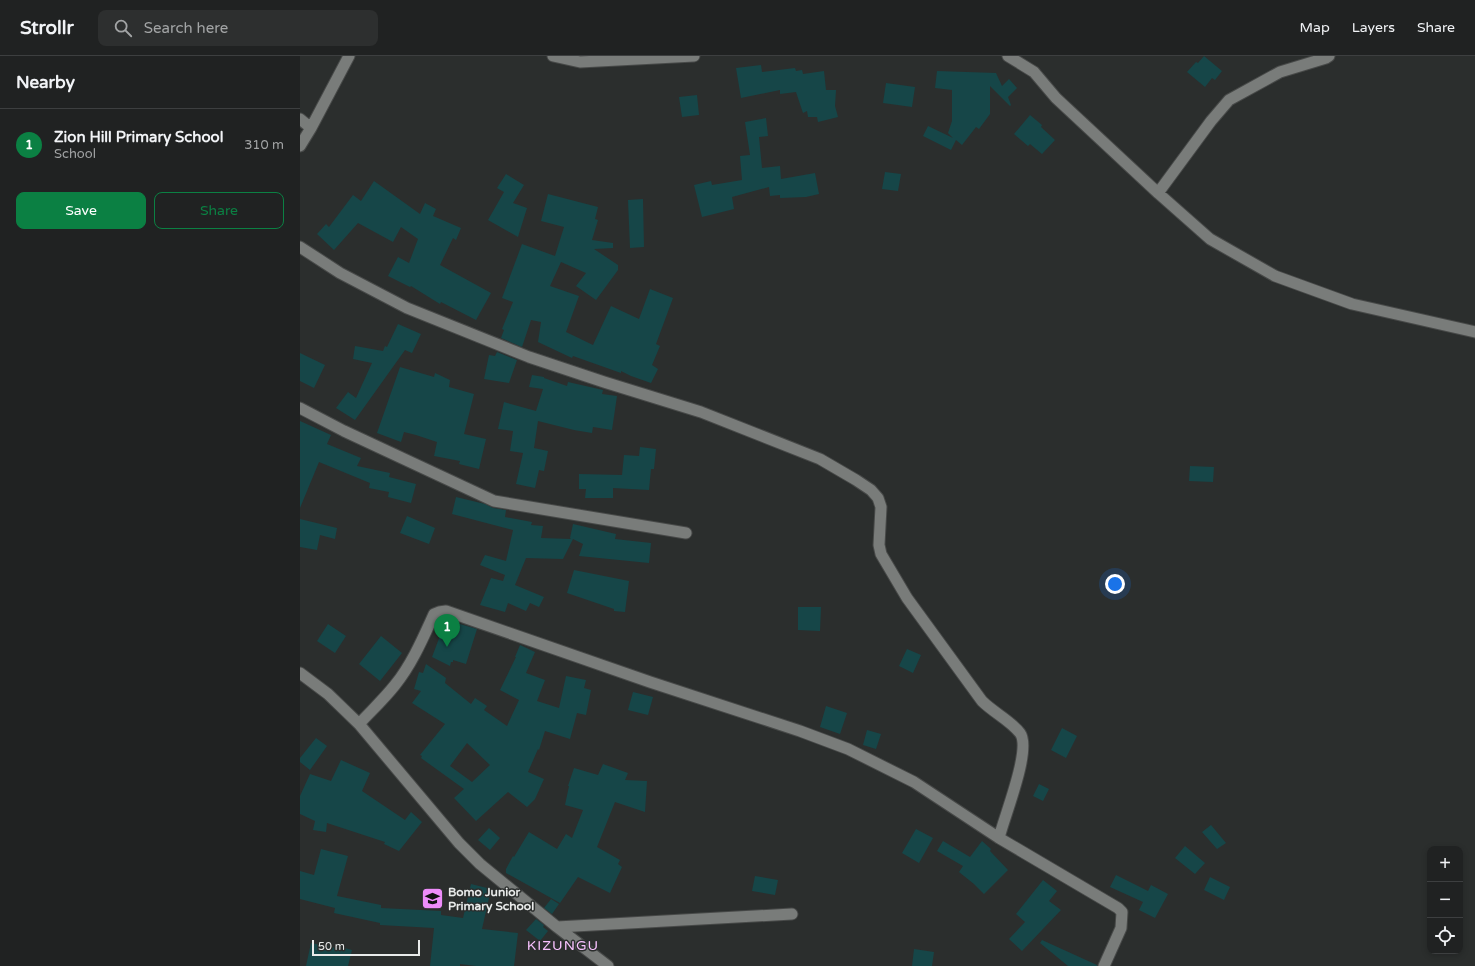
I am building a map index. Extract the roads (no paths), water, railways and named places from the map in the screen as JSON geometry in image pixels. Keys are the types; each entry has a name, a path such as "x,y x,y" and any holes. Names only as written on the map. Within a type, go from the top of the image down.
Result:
{"street":[{"path":"300,146 349,56"},
{"path":"553,56 580,62 694,56"},
{"path":"1008,56 1034,72 1056,98 1210,239 1275,276 1352,304 1475,332"},
{"path":"1158,193 1211,121 1229,100 1280,72 1329,56"},
{"path":"300,119 311,128"},
{"path":"300,247 340,274 407,308 529,357 701,412 820,459 871,490 878,498 881,507 879,550 907,598 982,701 992,711 1010,722 1021,734 1023,754 1020,770 999,838"},
{"path":"300,408 344,431 494,501 686,533"},
{"path":"359,724 395,685 404,672 419,647 434,614 446,611 650,682 800,731 848,750 914,782 999,838 1118,908 1122,912 1120,928 1104,966"},
{"path":"300,673 328,694 359,724 459,842 480,864 556,927 608,966"},
{"path":"556,927 792,914"}],"place":[{"name":"Zion Hill Primary School","path":"447,647"},
{"name":"Bomo Junior Primary School","path":"432,899"}],"district":[{"name":"KIZUNGU","path":"563,945"}]}
